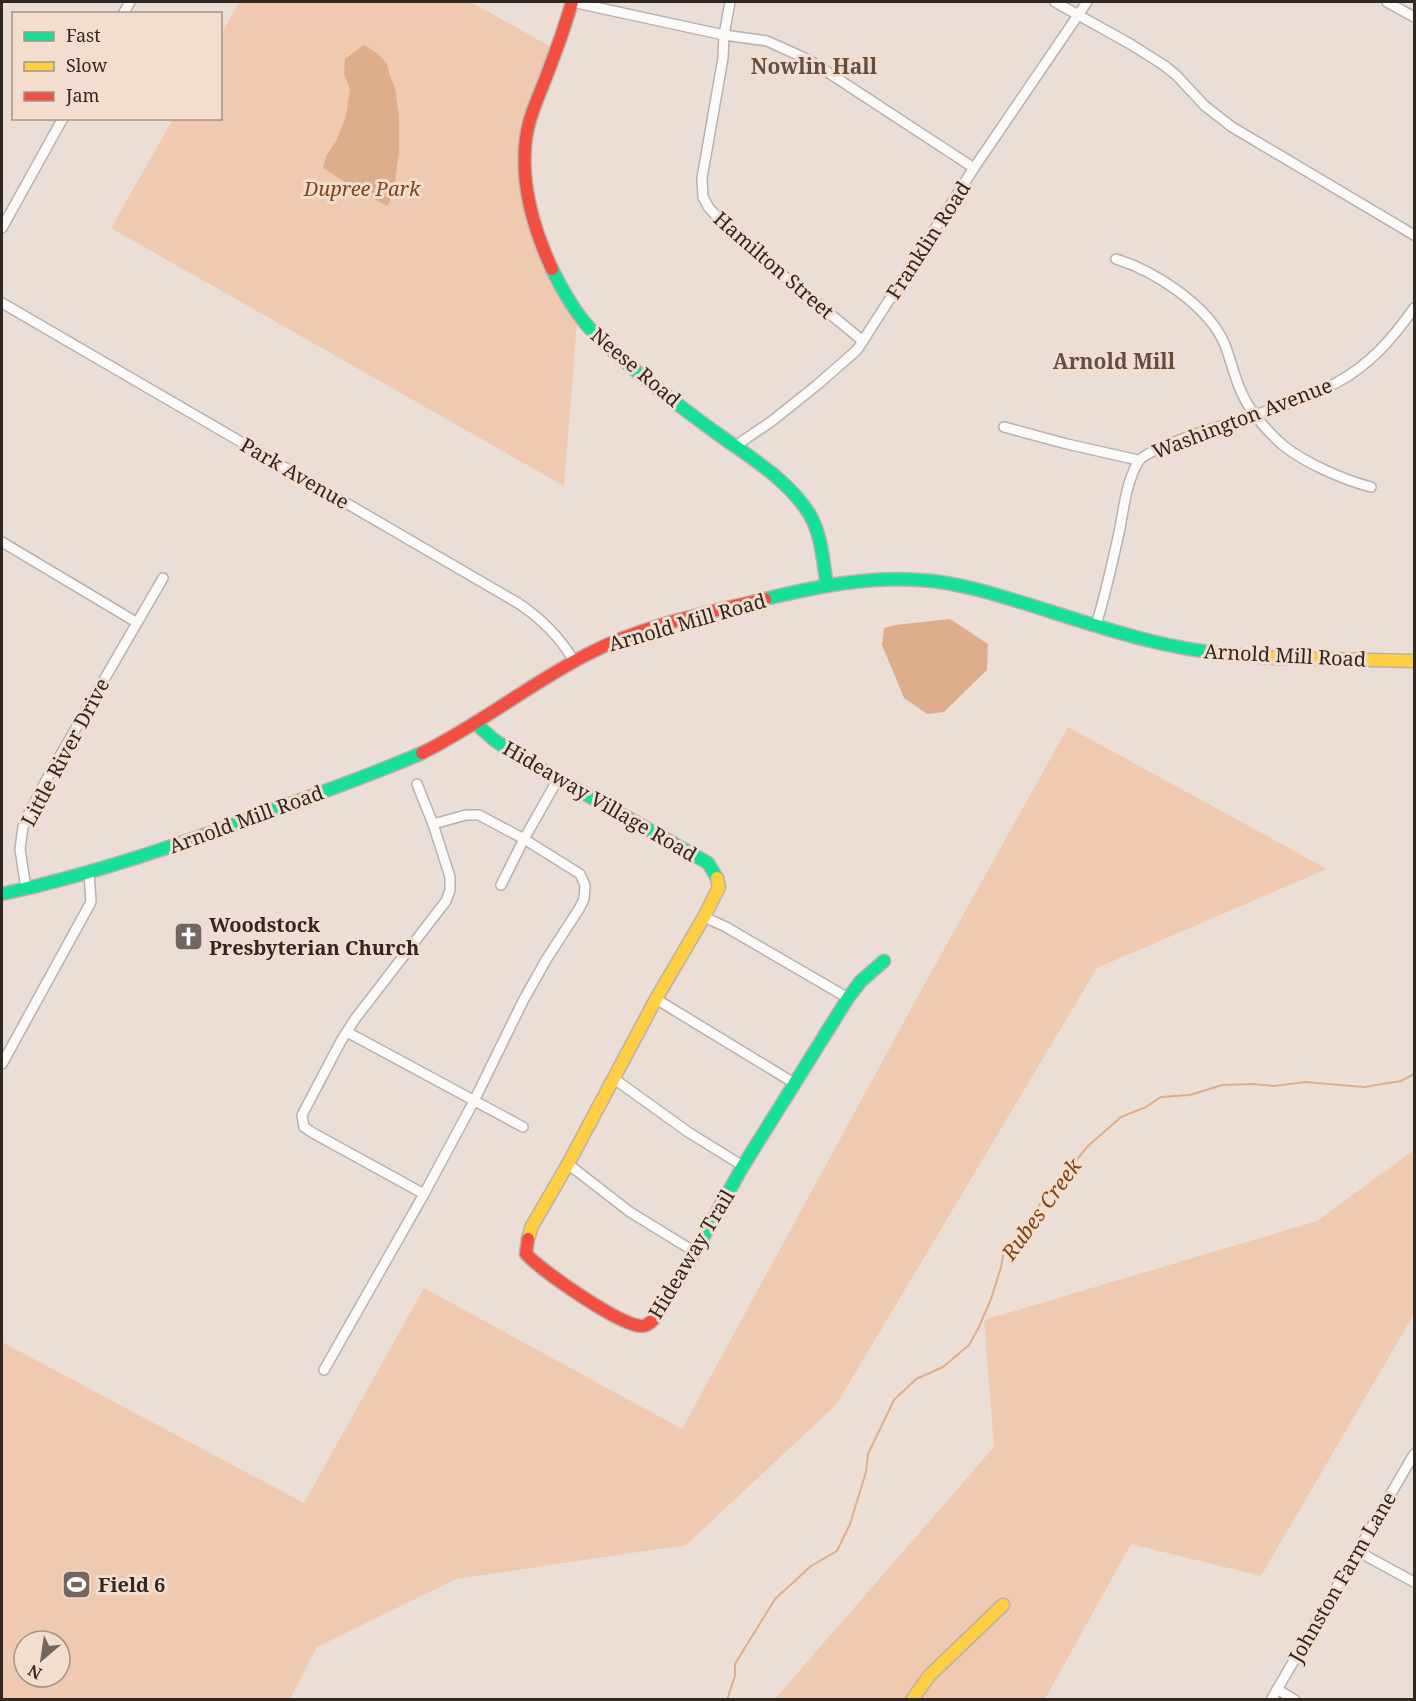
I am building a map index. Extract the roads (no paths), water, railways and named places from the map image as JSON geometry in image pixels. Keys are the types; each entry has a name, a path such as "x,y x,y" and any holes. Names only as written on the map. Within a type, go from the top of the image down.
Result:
{"street":[{"path":"572,2 724,35 767,41 809,60 974,168"},
{"name":"Neese Road","path":"572,2 529,126 525,146 525,177 540,239 563,288 590,329 634,368 790,490 812,518 827,586"},
{"name":"Hamilton Street","path":"730,2 724,35 723,58 702,178 703,197 720,220 863,341"},
{"path":"1054,2 1165,66 1207,108 1232,128 1414,236"},
{"name":"Franklin Road","path":"736,447 817,385 846,360 863,341 974,168 1087,2"},
{"path":"1388,2 1414,17"},
{"path":"2,228 62,120"},
{"path":"1116,259 1140,268 1168,285 1209,318 1219,331 1226,346 1246,401 1275,438 1300,456 1340,476 1371,487"},
{"name":"Park Avenue","path":"2,303 518,603 550,628 564,644 574,661"},
{"name":"Washington Avenue","path":"1096,625 1114,558 1129,486 1138,460 1168,445 1223,424 1272,410 1336,383 1376,355 1393,338 1414,308"},
{"path":"1004,427 1138,460"},
{"path":"2,542 136,621"},
{"name":"Little River Drive","path":"26,889 21,849 23,827 27,817 136,621 163,578"},
{"name":"Arnold Mill Road","path":"2,894 89,872 204,836 378,771 423,752 475,723 574,661 607,644 661,626 827,586 894,580 946,583 996,594 1158,642 1213,653 1414,661"},
{"name":"Hideaway Village Road","path":"475,723 490,738 558,779 708,863 718,879 719,887 704,917"},
{"path":"501,885 558,779"},
{"path":"417,784 450,877 450,890 446,901 347,1032 302,1115 303,1127 424,1194"},
{"path":"324,1370 424,1194 474,1101 523,1001 584,899 585,885 579,874 524,839 479,815 466,815 433,824"},
{"path":"2,1064 91,902 89,872"},
{"path":"704,917 726,927 848,998"},
{"name":"Hideaway Trail","path":"704,917 656,999 568,1164 532,1226 527,1242 526,1254 536,1265 594,1303 630,1324 640,1327 650,1324 657,1316 743,1166 848,998 861,981 884,961"},
{"path":"656,999 794,1083"},
{"path":"347,1032 523,1127"},
{"path":"613,1078 688,1132 743,1166"},
{"path":"568,1164 630,1212 695,1252"},
{"name":"Johnston Farm Lane","path":"1271,1700 1414,1454"},
{"path":"1358,1551 1414,1582"},
{"path":"912,1700 929,1676 1003,1605"},
{"path":"1277,1689 1295,1700"}],"waterway":[{"name":"Rubes Creek","path":"727,1700 735,1676 735,1664 775,1599 811,1566 837,1551 850,1524 866,1472 868,1454 894,1400 916,1379 943,1367 969,1345 991,1299 1003,1256 1036,1209 1088,1146 1121,1117 1146,1107 1161,1097 1190,1095 1222,1085 1274,1086 1305,1082 1364,1087 1401,1081 1414,1074"}],"place":[{"name":"Woodstock Presbyterian Church","path":"188,936"},
{"name":"Field 6","path":"77,1584"}],"district":[{"name":"Nowlin Hall","path":"814,66"},
{"name":"Arnold Mill","path":"1114,361"}],"park label":[{"name":"Dupree Park","path":"362,188"}]}
